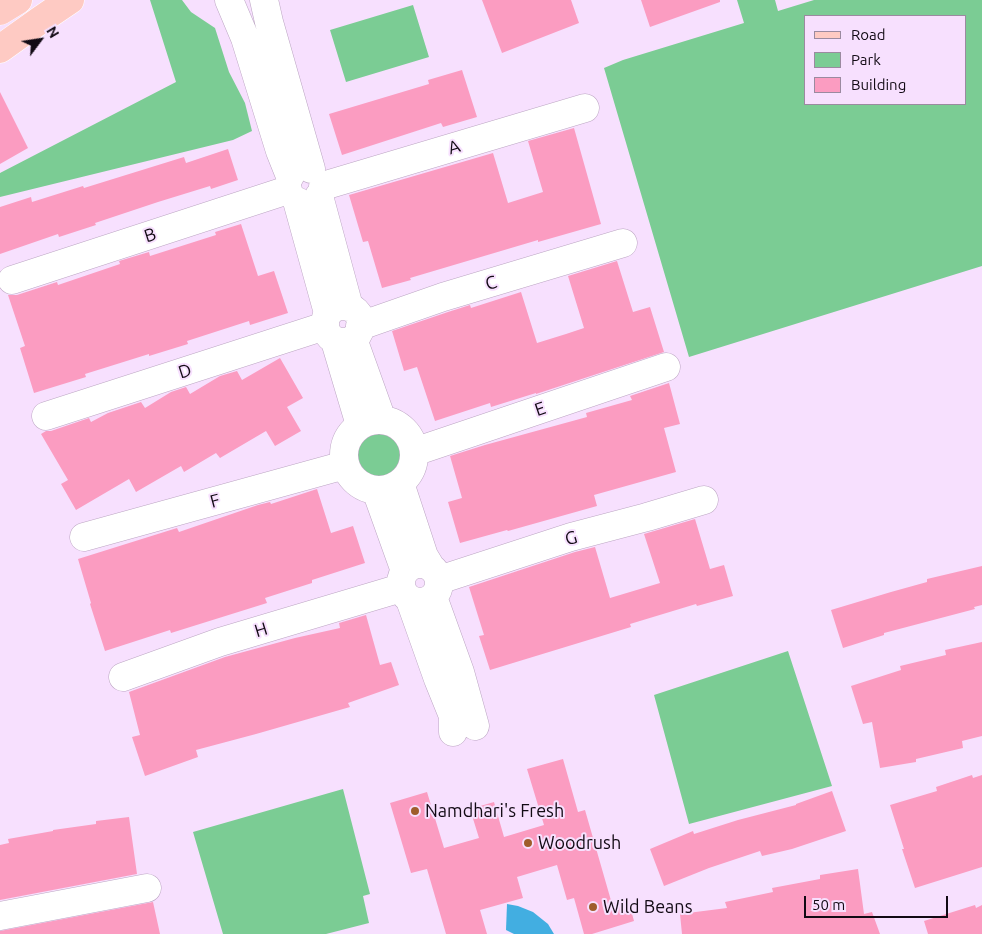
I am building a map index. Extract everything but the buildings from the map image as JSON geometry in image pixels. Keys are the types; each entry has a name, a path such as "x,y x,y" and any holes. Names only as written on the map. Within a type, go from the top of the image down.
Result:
{"main road":[{"path":"0,11 18,0"},
{"path":"0,49 70,0"}],"street":[{"path":"229,0 246,38 280,151 305,186"},
{"path":"264,0 305,186 342,325 371,423"},
{"name":"A","path":"305,186 586,108"},
{"name":"B","path":"12,280 305,186"},
{"name":"C","path":"342,325 623,243"},
{"name":"D","path":"46,416 342,325"},
{"name":"E","path":"414,452 666,367"},
{"path":"371,423 394,423 404,430 411,440 414,452 411,470 406,477 388,487 366,488 357,482 345,465 346,442 354,430 371,423"},
{"name":"F","path":"84,537 345,465"},
{"path":"388,487 424,556 419,584 460,672 464,729"},
{"name":"G","path":"419,584 571,537 704,500"},
{"name":"H","path":"123,677 220,642 419,584"},
{"path":"0,916 147,888"}],"green space":[{"path":"150,0 182,0 191,12 215,28 229,72 245,103 252,131 233,140 0,197 0,173 176,82"},
{"path":"737,0 775,0 778,11 814,0 982,0 982,266 689,357 604,68 623,60 744,23"},
{"path":"413,5 429,57 346,82 330,30"},
{"path":"378,431 388,433 396,438 401,446 403,456 401,466 396,474 388,479 378,481 368,479 360,474 355,466 353,456 355,446 360,438 368,433"},
{"path":"788,651 832,786 689,824 654,695"},
{"path":"343,789 370,894 363,896 369,923 326,934 223,934 193,832"}],"water":[{"path":"507,904 533,912 548,924 554,934 514,934 506,930"}],"place":[{"name":"Namdhari's Fresh","path":"415,811"},
{"name":"Woodrush","path":"528,843"},
{"name":"Wild Beans","path":"593,907"}]}
